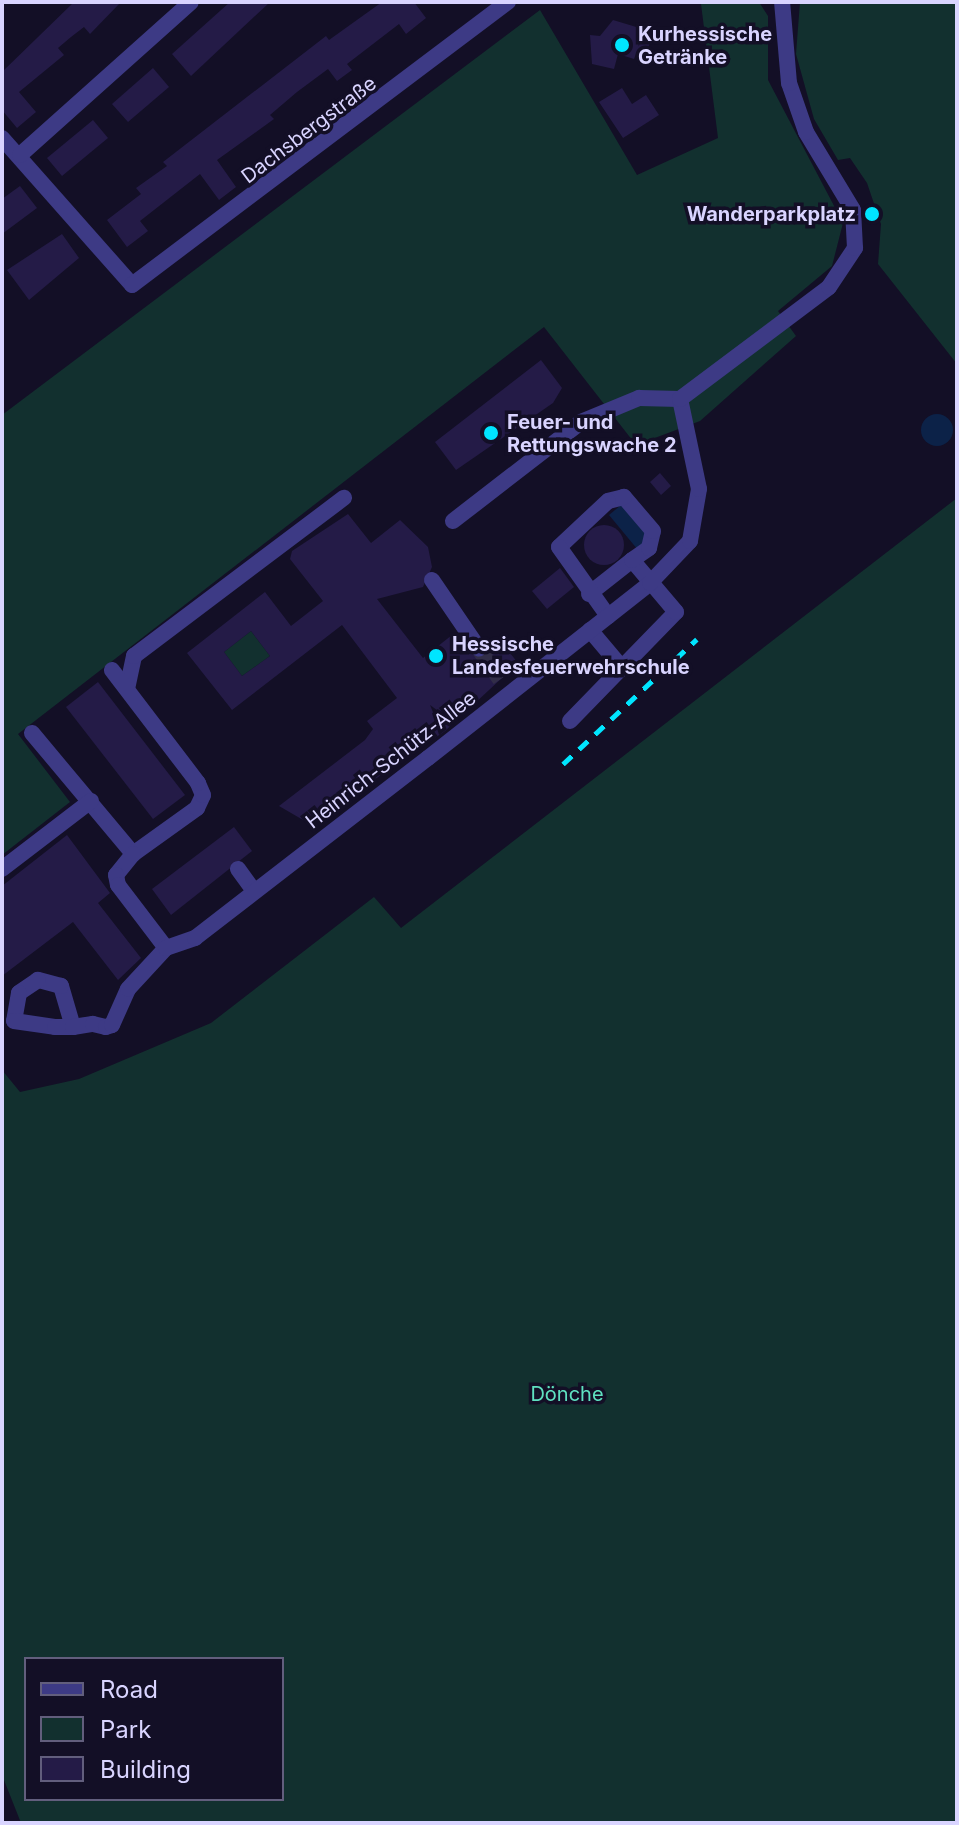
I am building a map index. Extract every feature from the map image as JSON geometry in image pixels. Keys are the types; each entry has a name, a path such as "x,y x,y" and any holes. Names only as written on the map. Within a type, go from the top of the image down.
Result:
{"street":[{"path":"2,138 20,155 191,2"},
{"name":"Dachsbergstraße","path":"20,155 132,285 508,2"},
{"path":"453,521 546,443 594,415 639,398 680,399 829,287 855,248 853,210 806,132 789,83 782,2"},
{"name":"Heinrich-Schütz-Allee","path":"73,1027 112,1025 133,983 166,948 195,938 505,686 590,630 650,583 690,541 697,518 699,489 680,399"},
{"path":"589,594 649,548 653,531 634,504 617,496 559,547 589,594 608,616"},
{"path":"127,689 134,656 344,498"},
{"path":"570,721 676,612 632,560"},
{"path":"432,580 479,649"},
{"path":"590,630 622,668"},
{"path":"112,670 203,795 197,808 133,854 116,875 118,885 166,948"},
{"path":"32,733 133,854"},
{"path":"2,869 91,801"},
{"path":"238,869 254,891"},
{"path":"49,979 65,992 73,1027 8,1019 19,993 49,979"}],"green space":[{"path":"759,2 768,16 768,80 843,223 832,266 778,311 796,336 700,421 636,445 544,327 18,734 70,802 2,855 2,415 540,10 637,175 718,138 701,4"},
{"path":"800,2 957,2 957,364 878,264 881,224 867,183 850,158 838,160 814,119 796,54"},
{"name":"Dönche","path":"957,498 957,1823 21,1823 2,1775 2,1070 20,1092 79,1079 211,1023 374,897 401,928"},
{"path":"251,631 270,656 242,676 224,652"}],"water":[{"path":"937,414 948,419 953,430 948,441 937,446 926,441 921,430 926,419"},
{"path":"621,505 650,539 638,550 609,515"}],"building":[{"path":"74,2 121,2 90,34 84,27 58,48 64,55 19,92 36,112 17,128 2,110 2,72"},
{"path":"230,2 270,2 191,76 172,54"},
{"path":"382,2 414,2 426,18 406,34 399,24 347,64 352,70 337,81 328,69 297,92 270,115 274,119 217,160 236,187 219,200 200,174 140,221 148,231 127,247 107,220 141,194 136,188 167,166 163,162 326,36 329,40"},
{"name":"Kurhessische Getränke","path":"613,20 653,32 647,52 638,49 634,59 618,54 614,69 592,64 590,35 600,36"},
{"path":"153,68 169,87 128,122 112,104"},
{"path":"622,88 632,104 646,95 659,115 623,138 599,102"},
{"path":"93,120 108,138 62,176 47,158"},
{"path":"20,186 37,208 2,234 2,199"},
{"path":"62,234 79,258 29,300 7,270"},
{"path":"541,360 562,388 553,403 456,470 435,442"},
{"path":"660,473 671,486 661,495 650,482"},
{"path":"348,514 371,543 400,520 428,547 432,567 423,587 377,599 423,658 452,635 481,660 497,637 518,663 445,731 310,824 279,806 365,740 373,729 367,721 397,698 342,625 232,710 187,653 265,592 291,626 323,601 290,559 292,551","holes":["251,631 270,656 242,676 224,652"]},
{"path":"604,525 618,531 624,545 618,559 604,565 590,559 584,545 590,531"},
{"path":"560,568 574,587 547,609 532,591"},
{"path":"98,682 185,795 153,819 66,707"},
{"path":"234,827 252,851 171,915 152,889"},
{"path":"67,835 110,893 98,903 141,958 118,980 73,922 2,976 2,886"}],"tunnel":[{"path":"479,649 500,679"}],"railway":[{"path":"563,764 697,639"}],"place":[{"name":"Kurhessische Getränke","path":"622,45"},
{"name":"Wanderparkplatz","path":"872,214"},
{"name":"Feuer- und Rettungswache 2","path":"491,433"},
{"name":"Hessische Landesfeuerwehrschule","path":"436,656"}]}
